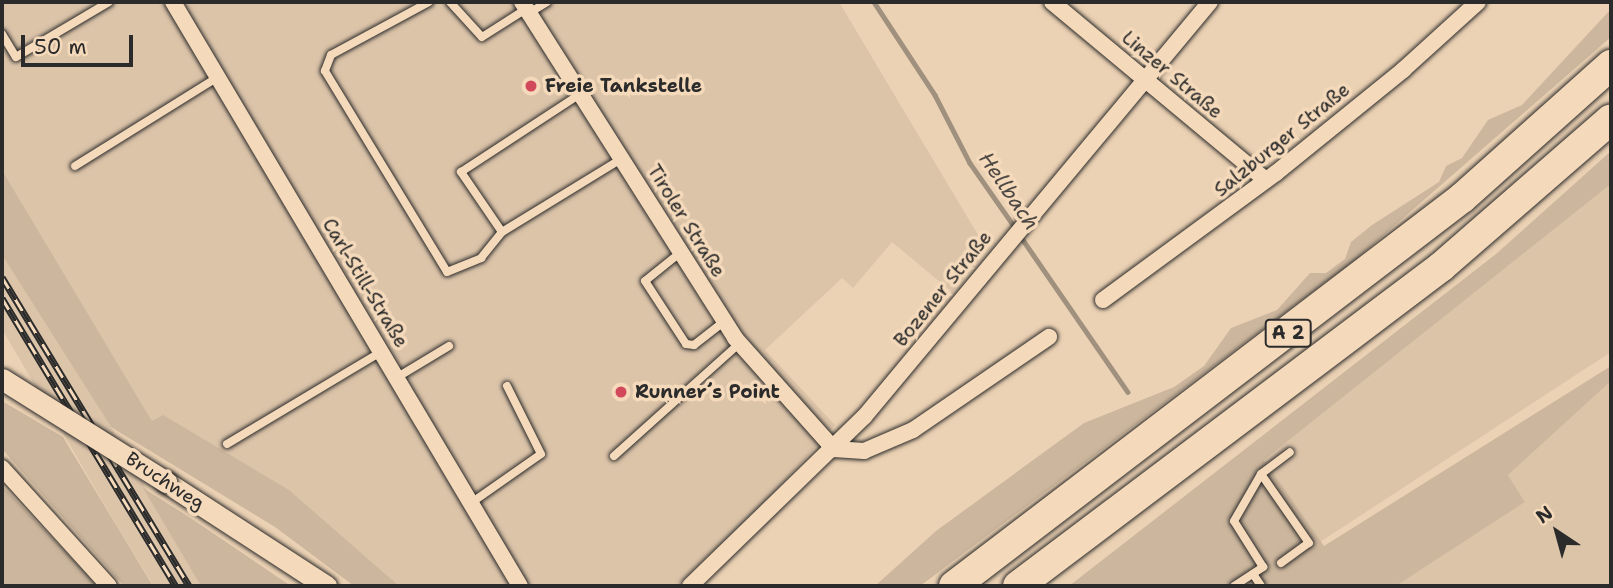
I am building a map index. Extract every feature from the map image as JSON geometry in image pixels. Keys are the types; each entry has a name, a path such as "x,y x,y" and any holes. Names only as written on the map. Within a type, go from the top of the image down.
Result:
{"highway":[{"name":"A 2","path":"954,586 1462,198 1611,65"},
{"name":"A 2","path":"1018,586 1441,267 1611,119"}],"street":[{"name":"Carl-Still-Straße","path":"173,2 520,586"},
{"name":"Linzer Straße","path":"1052,2 1266,180"},
{"name":"Bozener Straße","path":"690,586 834,449 1210,2"},
{"name":"Salzburger Straße","path":"1104,300 1266,180 1403,70 1478,2"},
{"name":"Tiroler Straße","path":"526,8 740,343 834,449"},
{"path":"834,449 864,451 913,430 1049,337"},
{"name":"Bruchweg","path":"2,379 326,586"},
{"path":"2,468 109,586"}],"lane":[{"path":"2,34 16,57 109,2"},
{"path":"429,2 331,55 325,71 447,272 481,258 502,232 621,159"},
{"path":"450,2 482,37 526,8 547,2"},
{"path":"75,166 218,77"},
{"path":"502,232 461,172 580,94"},
{"path":"681,253 645,281 686,344 694,345 725,321"},
{"path":"614,456 740,343"},
{"path":"396,378 449,346"},
{"path":"227,443 381,352"},
{"path":"471,503 541,454 507,386"},
{"path":"1234,586 1263,567 1234,521 1261,474 1290,452"},
{"path":"1261,474 1309,543 1281,563"},
{"path":"1253,574 1261,586"}],"shaded area":[{"path":"2,2 839,2 987,250 952,292 892,242 853,288 842,278 765,350 835,425 766,502 676,586 399,586 152,421 2,170"},
{"path":"1611,9 1611,37 1355,260 920,586 875,586 936,531 1084,423 1174,387 1204,366 1231,328 1277,310 1310,273 1326,273 1345,259 1351,242 1372,225 1439,182 1446,166 1462,158 1488,120 1522,105"},
{"path":"1611,151 1611,184 1264,460 1324,546 1611,366 1611,381 1508,475 1525,502 1396,586 1069,586 1496,254"},
{"path":"2,170 152,421 163,415 289,490 399,586 354,586 275,527 111,427 2,255"},
{"path":"1611,184 1611,352 1320,542 1264,460"},
{"path":"2,255 111,427 201,586 154,586 120,531 2,329"},
{"path":"1611,381 1611,586 1396,586 1525,502 1508,475"},
{"path":"2,401 63,437 153,586 124,586 2,449"},
{"path":"2,486 13,497 98,586 2,586"},
{"path":"143,488 189,517 291,586 201,586"}],"waterway":[{"name":"Hellbach","path":"874,2 935,95 970,163 1016,229"},
{"name":"Hellbach","path":"1021,237 1128,392"}],"railway":[{"path":"2,277 189,586"},
{"path":"2,298 176,586"}],"place":[{"name":"Freie Tankstelle","path":"531,86"},
{"name":"Runner´s Point","path":"621,392"}]}
